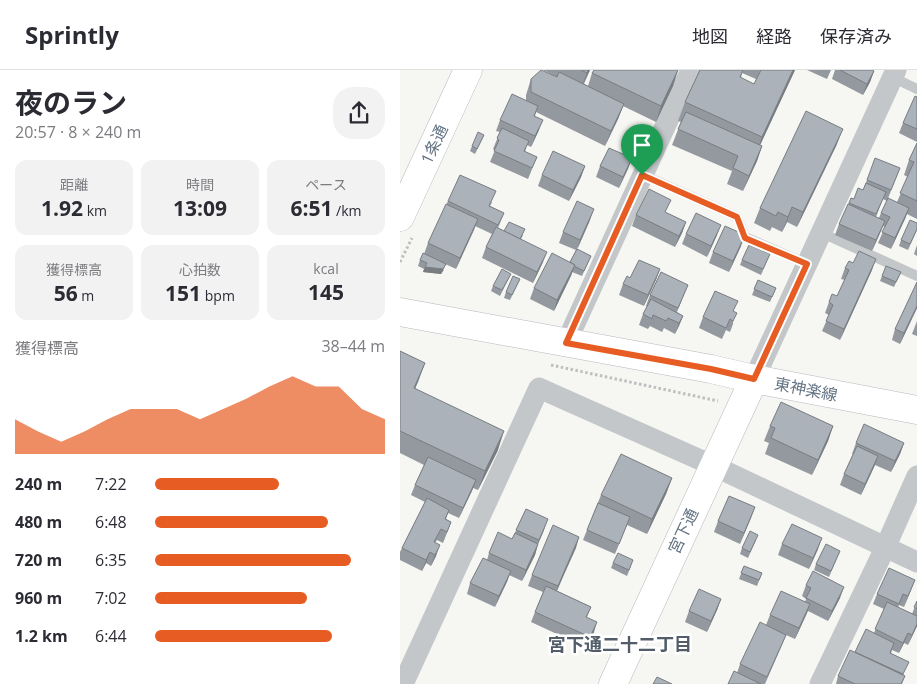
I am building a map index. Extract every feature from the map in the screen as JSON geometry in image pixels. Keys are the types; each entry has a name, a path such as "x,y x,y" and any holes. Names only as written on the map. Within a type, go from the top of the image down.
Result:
{"street":[{"name":"1条通","path":"400,217 468,70"},
{"path":"566,343 690,70"},
{"path":"754,379 894,74"},
{"name":"東神楽線","path":"400,312 711,369 917,410"},
{"name":"宮下通","path":"613,684 754,379"},
{"path":"403,684 539,388 714,466 917,562"},
{"path":"820,684 917,476"}],"lane":[{"path":"894,74 917,89"},
{"path":"642,175 737,217 745,238 807,264"},
{"path":"822,232 917,276"}],"path":[{"path":"550,365 741,407"}],"building":[{"path":"541,70 557,77 559,72 624,104 611,131 531,92 531,79"},
{"path":"594,70 678,70 661,106 592,73"},
{"path":"700,70 743,70 740,77 754,84 761,70 793,70 762,137 685,102"},
{"path":"840,70 872,70 874,71 867,84"},
{"path":"512,94 538,106 534,116 543,120 535,136 500,120"},
{"path":"915,96 917,97 917,129 903,123"},
{"path":"806,111 843,129 803,212 792,207 788,217 778,212 776,216 760,208"},
{"path":"686,112 762,146 749,176 733,168 738,156 678,129"},
{"path":"502,128 529,141 524,151 537,157 532,168 494,151"},
{"path":"478,132 484,135 477,149 472,146"},
{"path":"917,143 917,201 900,193 914,162 909,160"},
{"path":"609,148 632,158 623,177 600,166"},
{"path":"553,151 585,166 573,190 542,175"},
{"path":"875,158 900,168 891,190 867,180"},
{"path":"460,175 496,191 489,206 504,213 498,225 448,201"},
{"path":"866,183 886,192 876,214 849,203 851,198 854,199 858,188 863,190"},
{"path":"649,189 671,200 665,212 686,222 679,236 636,215"},
{"path":"888,198 909,208 895,238 882,232 890,217 881,213"},
{"path":"577,201 594,209 580,240 563,232"},
{"path":"446,204 478,219 460,258 428,243"},
{"path":"848,204 885,221 876,240 839,224"},
{"path":"696,213 721,225 711,246 686,234"},
{"path":"910,220 917,223 917,229 910,244 901,240"},
{"path":"509,222 525,229 520,239 504,231"},
{"path":"725,226 745,235 733,261 713,252"},
{"path":"496,227 547,252 537,272 486,247"},
{"path":"749,245 770,254 763,269 742,260"},
{"path":"577,249 591,256 584,271 570,262"},
{"path":"859,251 876,259 844,329 826,321 833,305 829,302 832,294 837,296 849,270 845,268 849,261 853,263"},
{"path":"423,253 446,264 443,269 425,267 427,263 420,260"},
{"path":"552,253 575,265 557,300 534,288"},
{"path":"639,260 660,269 648,295 623,284 627,276 630,278"},
{"path":"886,266 901,272 896,282 882,276"},
{"path":"502,269 511,274 502,290 493,286"},
{"path":"661,272 688,285 678,308 650,295"},
{"path":"513,276 520,279 512,295 506,292"},
{"path":"758,280 776,288 772,297 754,289"},
{"path":"917,282 917,306 904,333 895,329"},
{"path":"715,291 738,301 733,311 737,313 733,321 730,319 726,328 703,317"},
{"path":"651,299 683,316 679,323 668,318 666,321 653,315 652,319 643,314"},
{"path":"400,351 425,363 414,388 504,431 485,471 400,431"},
{"path":"781,402 833,426 818,460 771,438 775,428 770,426"},
{"path":"864,424 904,443 895,461 856,443"},
{"path":"857,446 878,456 865,484 844,474"},
{"path":"621,454 672,478 652,519 601,495"},
{"path":"428,457 476,480 463,508 415,485"},
{"path":"729,496 755,507 744,533 718,521"},
{"path":"427,498 449,510 445,519 451,522 447,532 441,529 434,542 440,545 435,555 430,552 426,560 402,548"},
{"path":"598,503 630,517 619,544 587,530"},
{"path":"526,509 548,519 539,540 516,530"},
{"path":"792,524 822,538 813,558 782,544"},
{"path":"553,525 579,537 558,586 532,575"},
{"path":"750,531 758,535 750,552 742,548"},
{"path":"498,532 512,539 515,533 538,544 526,570 489,553"},
{"path":"826,544 840,551 831,571 816,564"},
{"path":"618,553 633,560 629,570 613,563"},
{"path":"483,558 511,571 499,596 470,583"},
{"path":"744,566 762,573 759,580 741,573"},
{"path":"889,568 915,580 908,596 903,594 899,604 877,594"},
{"path":"813,571 844,587 832,611 806,598 811,588 806,585"},
{"path":"546,586 591,607 586,617 597,622 590,637 535,612"},
{"path":"699,589 721,599 711,621 689,611"},
{"path":"781,591 810,604 799,628 770,615"},
{"path":"887,602 917,616 917,624 912,635 908,633 903,643 875,629"},
{"path":"760,622 786,635 767,677 740,664"},
{"path":"866,629 894,643 890,653 909,662 903,674 855,652"},
{"path":"850,650 905,676 901,684 855,684 838,676"},
{"path":"734,671 761,684 728,684"},
{"path":"657,677 672,684 653,684"}],"district":[{"name":"宮下通二十二丁目","path":"620,644"}],"route":[{"path":"642,175 737,217 745,238 807,264 754,379 711,369 566,343 642,175"}]}
